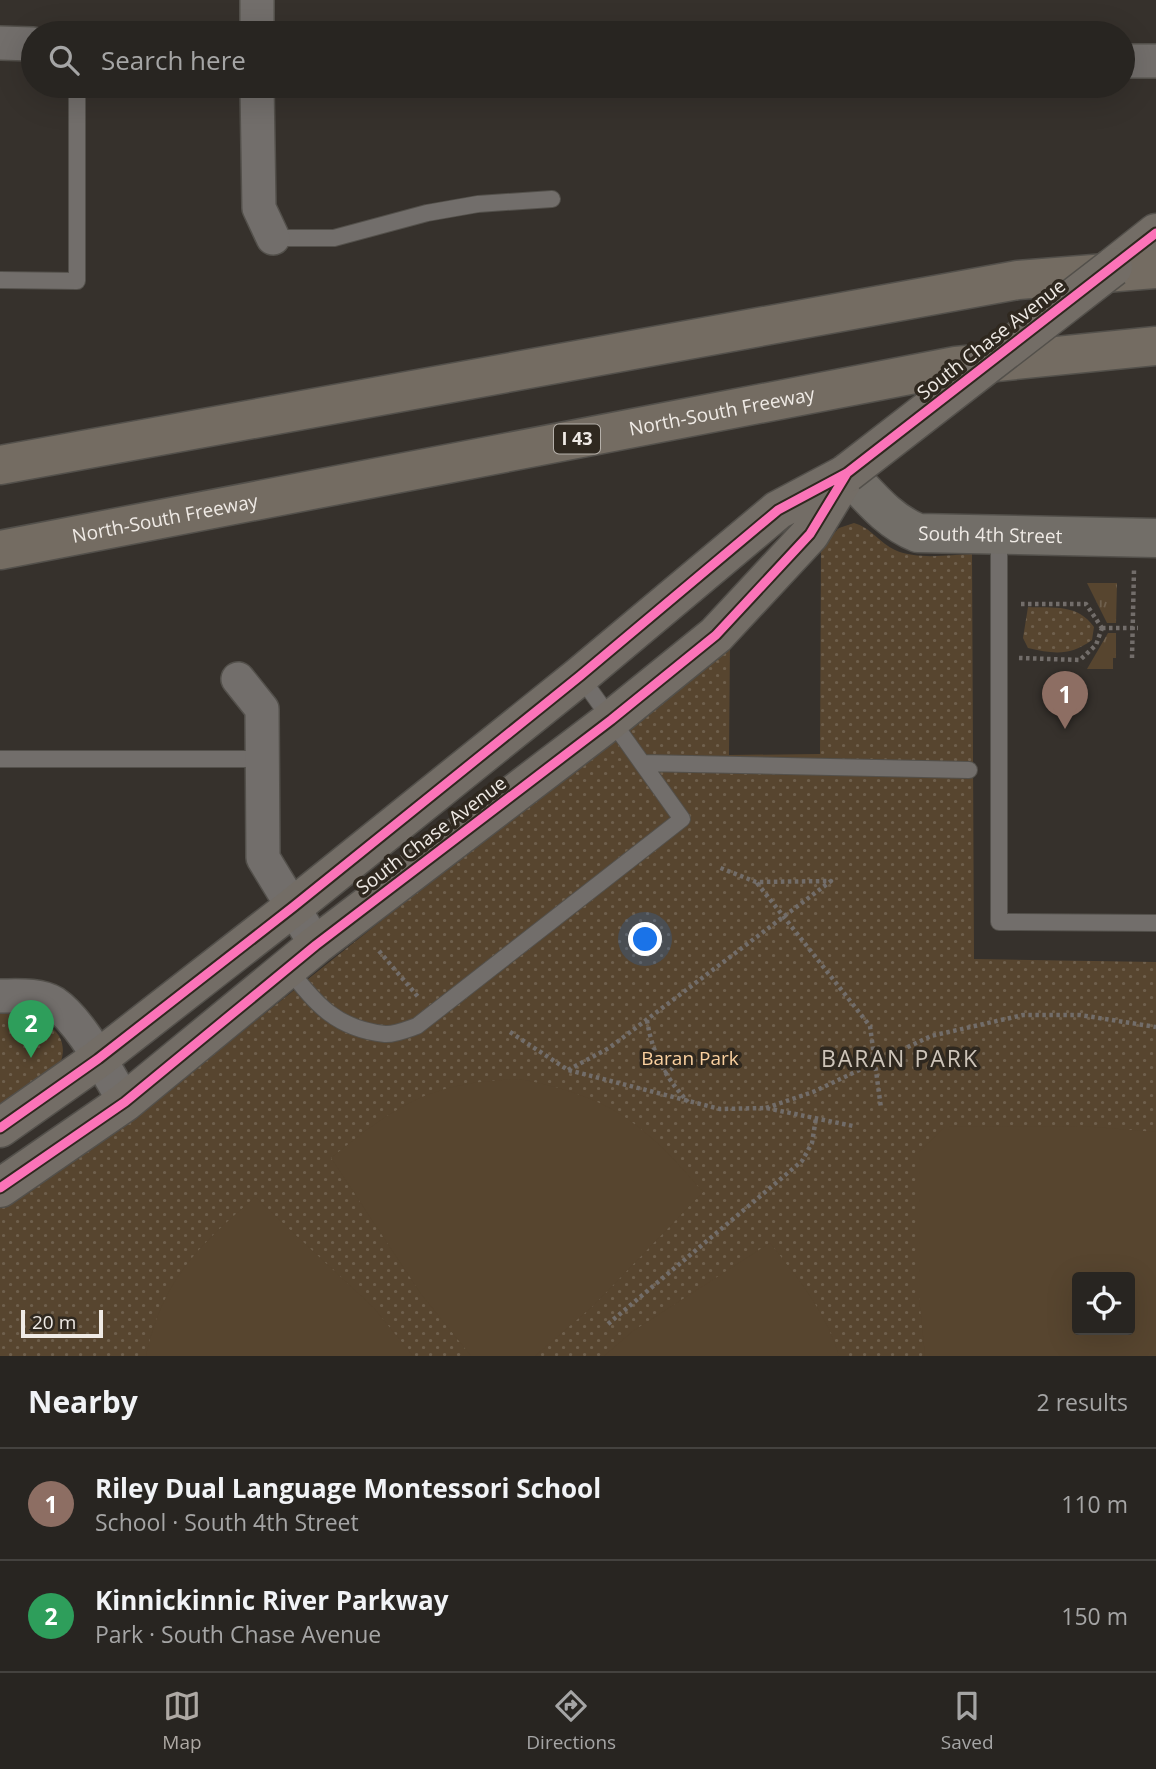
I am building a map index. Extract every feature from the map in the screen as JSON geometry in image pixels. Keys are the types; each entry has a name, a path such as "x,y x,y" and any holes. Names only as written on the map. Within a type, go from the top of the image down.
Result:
{"highway":[{"path":"0,464 1018,281 1156,269"},
{"name":"North-South Freeway","path":"0,550 956,366 1156,346"}],"main road":[{"name":"South Chase Avenue","path":"0,1128 98,1059 293,907 580,677 778,510 847,473 1156,233"},
{"name":"South Chase Avenue","path":"0,1188 125,1102 302,957 611,720 716,635 810,534 847,473"}],"street":[{"path":"257,0 257,21"},
{"path":"0,43 21,44"},
{"path":"1135,61 1156,61"},
{"path":"257,98 259,208 273,238"},
{"name":"South 4th Street","path":"847,473 886,514 918,533 1156,538"},
{"path":"238,678 262,709 263,858 293,907 302,957"},
{"path":"0,996 31,996 53,1002 71,1019 125,1102"}],"lane":[{"path":"0,280 77,281 77,98"},
{"path":"273,238 334,238 427,213 478,204 552,199"},
{"path":"999,536 999,922 1156,923"},
{"path":"302,957 321,1009 348,1024 387,1035 417,1026 682,819 580,677"},
{"path":"0,759 262,759"},
{"path":"642,763 969,770"}],"path":[{"path":"1132,658 1135,628 1134,569"},
{"path":"998,603 1086,604 1101,628 1096,645 1080,660 998,657"},
{"path":"1101,628 1135,628"},
{"path":"568,1070 609,1048 831,881 756,882 719,867"},
{"path":"756,882 870,1026 881,1108"},
{"path":"379,951 433,1015"},
{"path":"766,1108 813,1092 931,1036 1023,1015 1080,1015 1156,1027"},
{"path":"647,1020 650,1042 664,1073 689,1102"},
{"path":"510,1032 568,1070 720,1109 766,1108 853,1126"},
{"path":"664,1073 677,1065"},
{"path":"608,1324 802,1161 812,1143 816,1118"}],"green space":[{"name":"Baran Park","path":"854,523 904,553 933,556 972,554 974,959 1156,962 1156,1356 0,1356 0,1208 185,1077 730,643 729,755 820,754 821,547 839,528"},
{"path":"1087,583 1117,583 1116,623 1107,623"},
{"path":"1028,607 1065,609 1081,614 1094,627 1092,640 1076,649 1062,652 1028,648 1023,638"},
{"path":"1108,633 1116,633 1113,669 1087,669"},
{"path":"0,1013 23,1015 46,1024 61,1040 63,1051 60,1064 0,1107"},
{"path":"519,1079 578,1094 623,1116 662,1148 703,1192 593,1306 535,1356 471,1356 421,1294 331,1158 376,1123 417,1099 461,1085"},
{"path":"1082,1126 1156,1132 1156,1356 925,1356 919,1297 919,1152 945,1127"},
{"path":"255,1197 374,1308 413,1356 146,1356 162,1305 186,1266 216,1232"},
{"path":"770,1243 819,1310 839,1356 604,1356 633,1331"}],"cycle path":[{"path":"0,1128 98,1059 293,907 580,676 778,510 847,473 1156,233"},
{"path":"0,1188 125,1102 316,945 611,720 716,635 810,534 847,473"}],"place":[{"name":"Riley Dual Language Montessori School","path":"1065,729"},
{"name":"Kinnickinnic River Parkway","path":"31,1058"}],"district":[{"name":"BARAN PARK","path":"900,1059"}]}
